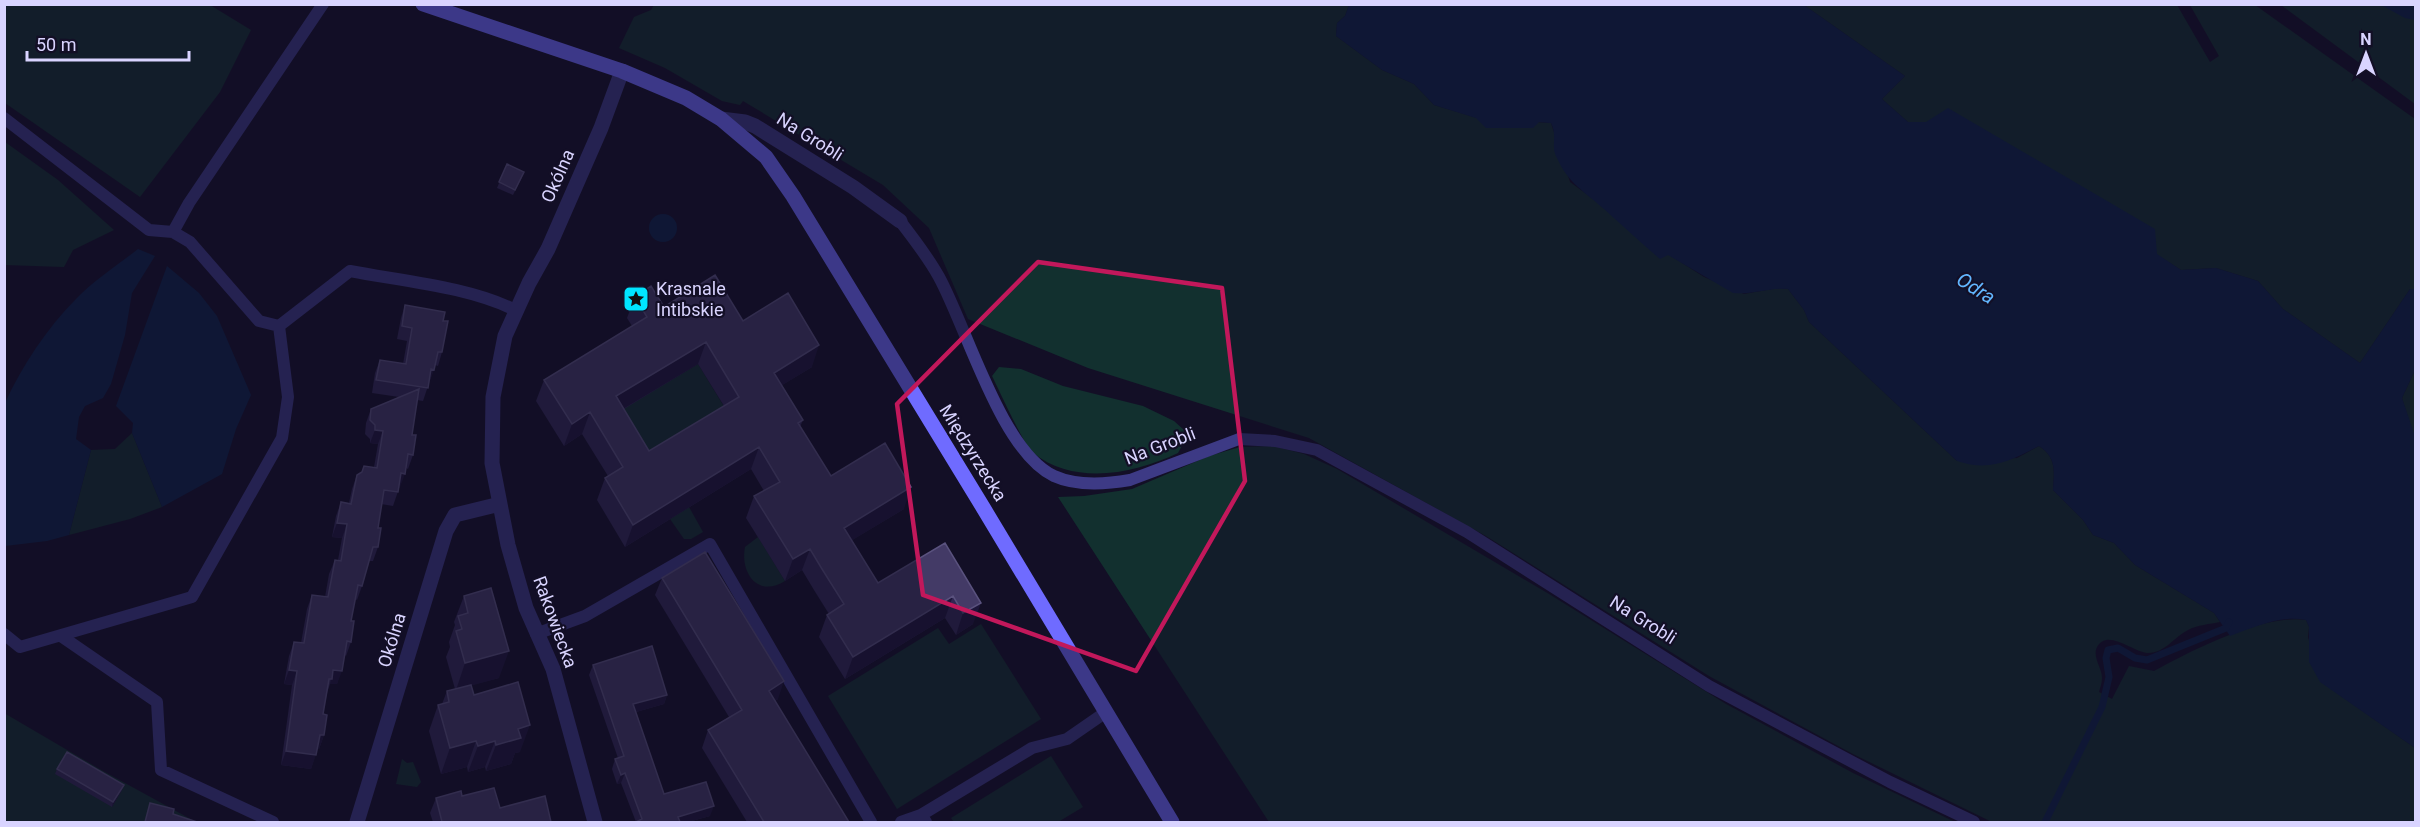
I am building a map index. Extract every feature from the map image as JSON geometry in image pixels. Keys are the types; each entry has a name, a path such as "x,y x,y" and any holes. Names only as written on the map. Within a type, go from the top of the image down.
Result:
{"street":[{"name":"Na Grobli","path":"423,4 622,71 686,98 721,119 735,119 755,126 848,184 900,221"},
{"name":"Okólna","path":"493,397 505,336 529,283 548,249 601,128 622,71"},
{"name":"Międzyrzecka","path":"721,119 766,157 793,196 1172,822"},
{"name":"Rakowiecka","path":"493,397 492,463 508,545 526,608 553,669 594,822"},
{"name":"Okólna","path":"357,822 446,531 455,515 500,504"}],"lane":[{"path":"173,232 189,203 323,4"},
{"path":"4,118 149,230 173,232 190,242 260,321 279,326"},
{"name":"Na Grobli","path":"900,221 921,247 940,279 973,355 1017,442 1029,457 1053,475 1079,482 1130,480 1239,439 1275,441 1317,450 1467,532 1709,686 1890,782 1974,822"},
{"path":"279,326 350,271 470,294 500,302 517,311"},
{"path":"4,634 20,647 192,597 282,438 288,397 279,326"},
{"path":"536,634 585,616 710,544 871,822"},
{"path":"61,636 157,702 161,770 273,822"},
{"path":"902,822 923,819 1032,748 1067,739 1106,712"}],"highlighted area":[{"path":"1038,262 1222,288 1245,481 1136,671 923,595 897,404"}],"green space":[{"path":"5,4 210,5 251,30 220,92 140,197 5,103"},
{"path":"654,5 1349,5 1345,16 1337,23 1336,36 1382,70 1414,84 1434,105 1477,118 1551,123 1570,182 1668,254 1704,277 1744,294 1778,288 1788,289 1804,310 1809,322 1957,461 2017,458 2039,446 2045,451 2052,460 2053,490 2083,520 2093,535 2114,543 2135,565 2214,613 2220,622 2192,628 2164,648 2154,652 2142,652 2114,640 2101,642 2096,651 2102,678 2099,692 2112,699 2129,666 2154,671 2228,635 2270,622 2289,619 2306,620 2309,627 2308,637 2321,682 2415,748 2415,822 1992,822 1853,754 1709,676 1486,536 1309,438 1088,368 968,319 929,228 883,185 743,101 740,105 722,101 665,68 619,48 634,17 651,10"},
{"path":"1804,5 2177,5 2210,62 2219,56 2190,5 2255,5 2415,119 2415,289 2410,289 2360,363 2283,309 2258,281 2216,268 2181,270 1926,122 1908,122 1882,99 1905,76"},
{"path":"2281,5 2415,5 2415,104"},
{"path":"5,142 58,180 114,230 73,250 64,267 5,265"},
{"path":"698,364 731,418 641,473 608,418"},
{"path":"999,367 1021,369 1063,386 1143,406 1174,421 1184,430 1184,442 1178,453 1124,471 1086,473 1067,470 1049,463 1029,449 1018,430 992,376"},
{"path":"2415,370 2415,439 2402,398"},
{"path":"132,433 162,507 130,519 69,535 91,450 115,449"},
{"path":"1273,446 1304,454 1337,469 1549,594 1726,704 1853,773 1955,822 1269,822 1058,497 1084,496 1132,489 1209,456 1240,447"},
{"path":"689,507 703,532 691,539 684,539 670,519"},
{"path":"758,537 785,581 767,587 759,585 748,574 744,557 745,547"},
{"path":"981,624 1041,719 897,809 828,696 938,628 949,644"},
{"path":"4,713 103,771 196,822 5,822"},
{"path":"1051,756 1083,807 1058,822 954,822 951,818"},
{"path":"402,759 407,763 413,762 421,782 417,787 396,784"}],"water":[{"name":"Odra","path":"1349,5 1804,5 1905,76 1882,99 1908,122 1926,122 1948,108 2155,229 2157,254 2181,270 2216,268 2258,281 2283,309 2360,363 2410,289 2415,289 2415,370 2402,398 2416,439 2415,748 2320,682 2309,662 2309,627 2306,620 2277,620 2230,636 2214,613 2135,565 2114,543 2093,535 2083,520 2053,490 2052,460 2039,446 2009,460 1990,465 1957,461 1809,322 1804,310 1788,289 1733,293 1668,255 1660,259 1566,174 1555,154 1551,123 1539,122 1533,128 1486,128 1476,118 1434,105 1414,84 1382,70 1336,36 1337,23 1345,16"},
{"path":"2381,5 2415,5 2415,20 2405,18"},
{"path":"663,214 673,218 677,228 673,238 663,242 653,238 649,228 653,218"},
{"path":"138,249 155,256 132,293 125,335 111,384 103,398 85,406 79,417 76,439 91,450 69,535 47,541 5,546 5,403 36,348 65,310 90,285"},
{"path":"167,266 199,293 217,316 251,395 236,429 222,474 162,507 132,433 133,423 116,406"}],"building":[{"path":"507,164 524,172 515,190 499,182"},
{"path":"715,275 743,321 788,293 819,345 774,373 803,420 798,423 831,476 885,443 911,487 844,528 878,583 945,543 981,603 963,613 953,596 853,657 827,615 844,604 810,549 793,559 754,496 780,482 759,447 633,525 605,478 623,467 590,412 572,424 544,380 647,317 635,297 651,286 664,307","holes":["706,342 739,397 649,451 616,396"]},
{"path":"405,305 445,312 443,321 448,321 442,352 438,352 434,370 431,369 428,388 376,380 380,360 406,364 412,328 402,326"},
{"path":"419,389 412,435 416,435 413,455 408,454 405,474 401,473 398,492 384,490 378,528 381,528 378,547 373,547 362,586 358,585 351,621 354,621 351,642 347,641 342,671 333,670 332,679 329,679 323,714 327,715 324,735 320,735 316,755 286,751 297,671 289,670 294,642 304,643 312,595 328,597 335,560 341,561 347,524 337,523 341,502 351,504 357,475 362,472 364,466 377,468 383,431 375,430 375,425 370,420 371,409"},
{"path":"705,552 784,681 769,691 849,822 764,822 708,730 742,710 662,578"},
{"path":"491,588 509,651 465,663 456,631 462,629 458,616 468,613 464,596"},
{"path":"652,646 667,695 633,704 664,794 706,782 714,806 678,817 680,822 638,821 642,819 625,773 621,775 615,759 624,756 593,665"},
{"path":"518,682 530,725 518,729 521,738 496,745 495,741 478,746 476,741 450,748 438,705 449,702 447,691 471,685 474,695"},
{"path":"67,752 124,785 113,802 57,769"},
{"path":"494,788 500,808 545,796 551,822 442,822 436,798 461,791 462,796"},
{"path":"150,803 174,809 173,814 197,822 145,822"}],"waterway":[{"path":"2045,822 2102,707 2109,677 2106,658 2108,650 2118,648 2135,658 2147,660 2226,628 2229,622"}],"place":[{"name":"Krasnale Intibskie","path":"636,299"}]}
